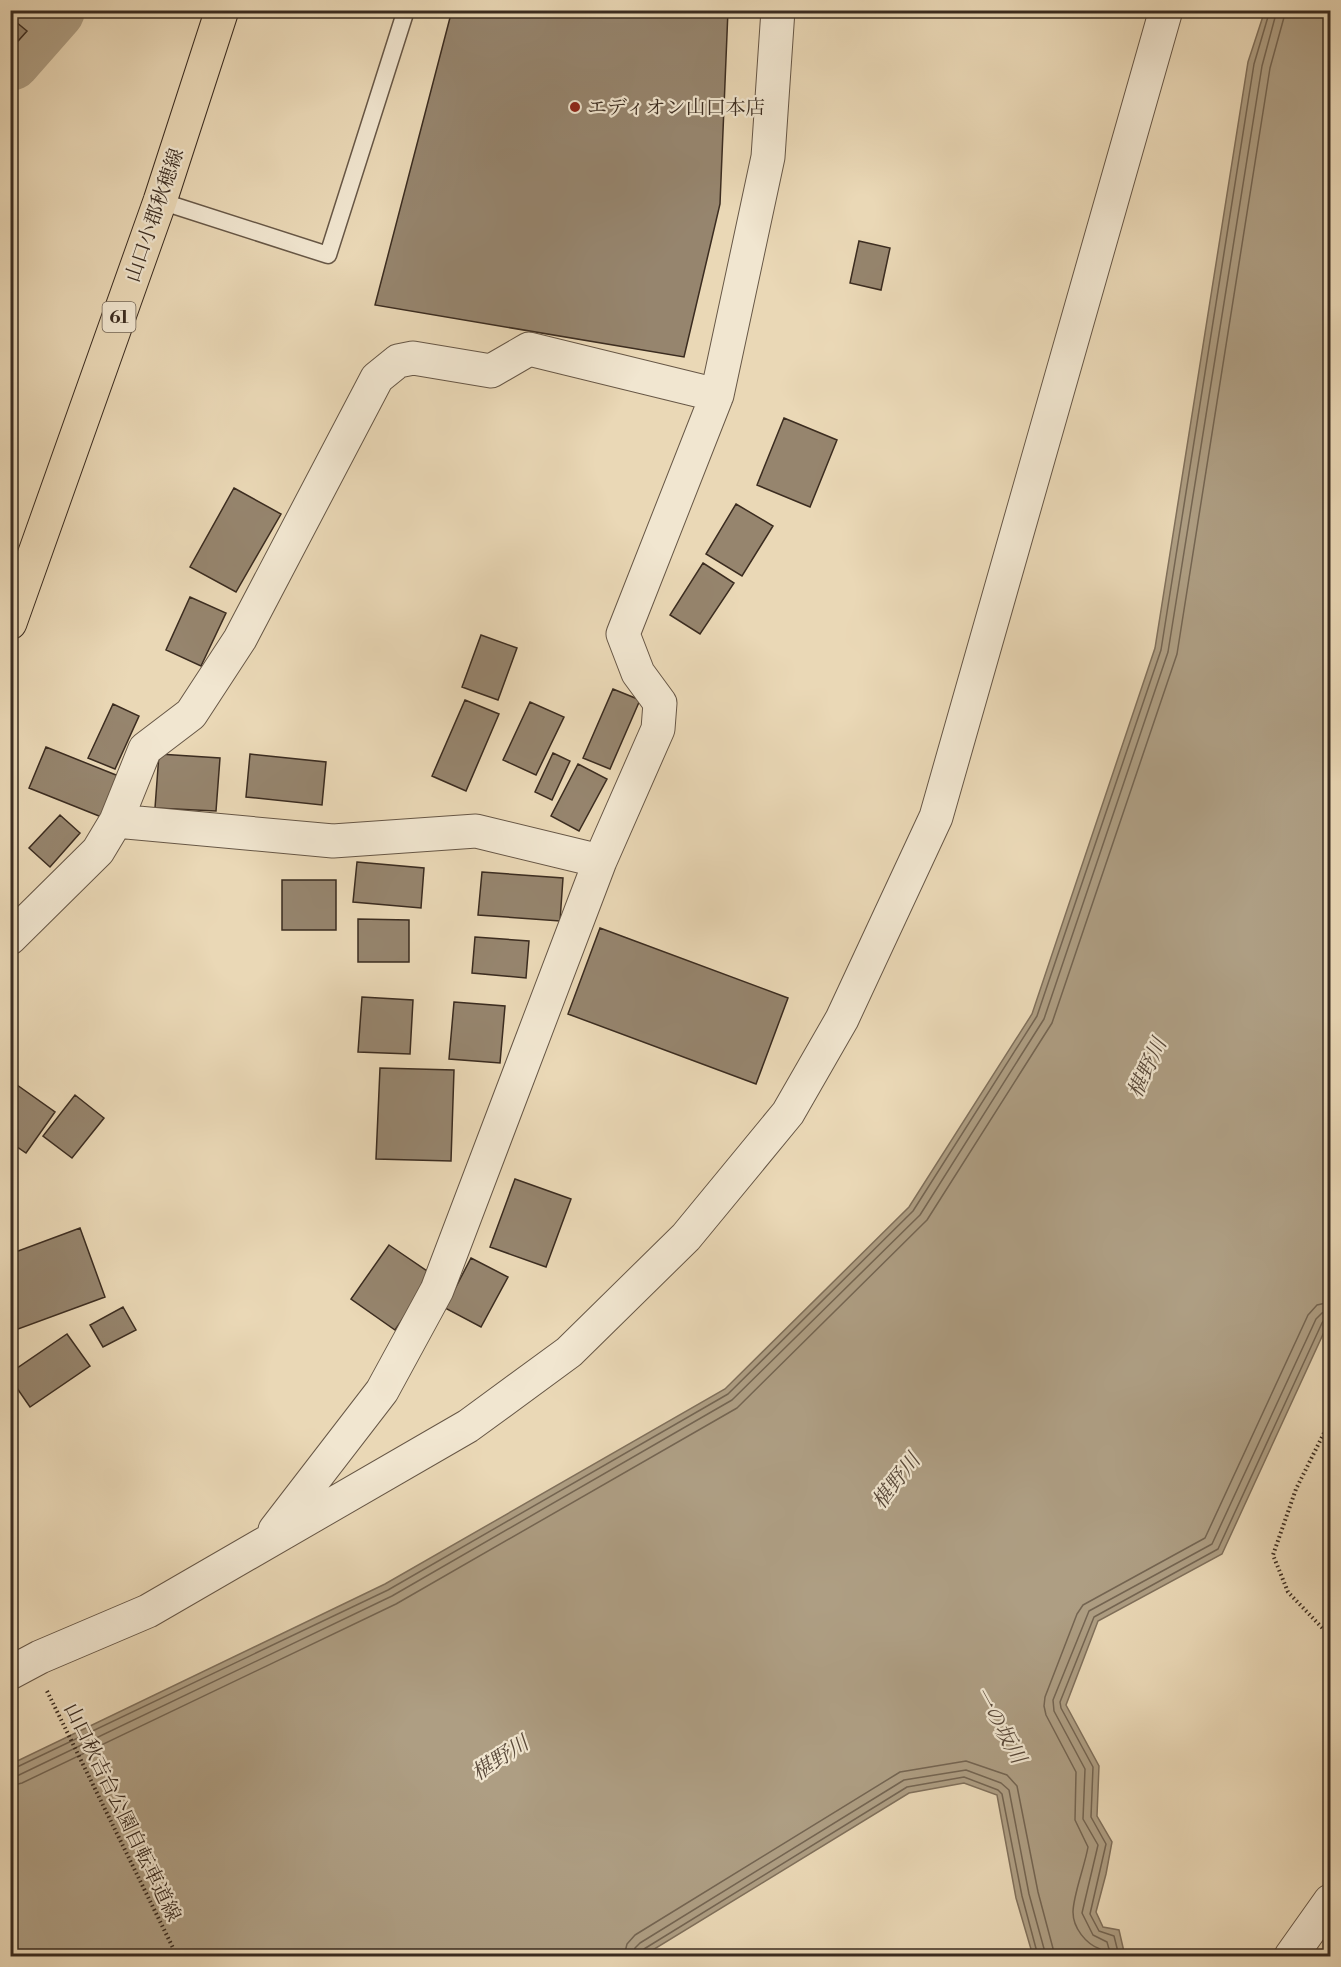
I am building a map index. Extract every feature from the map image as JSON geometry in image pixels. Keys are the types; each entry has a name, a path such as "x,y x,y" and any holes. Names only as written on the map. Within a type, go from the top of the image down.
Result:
{"main road":[{"name":"山口小郡秋穂線","path":"10,622 160,201 222,10"}],"street":[{"path":"265,1543 382,1391 438,1290 600,861 658,729 660,703 638,673 623,634 717,395 768,157 778,10"},
{"path":"10,1673 40,1657 148,1611 468,1426 569,1352 686,1237 788,1113 842,1019 936,817 1166,10"},
{"path":"10,938 98,851 116,821 145,749 191,714 240,639 377,378 398,361 413,358 491,371 529,349 717,395"},
{"path":"116,821 333,841 476,831 600,861"},
{"path":"1291,1956 1330,1901"}],"lane":[{"path":"160,201 328,255 406,10"}],"path":[{"path":"1330,1421 1296,1489 1273,1555 1288,1592 1330,1636"},
{"name":"山口秋吉台公園自転車道線","path":"46,1691 177,1956"}],"water":[{"path":"1265,10 1330,11 1330,1319 1222,1554 1098,1621 1066,1705 1099,1766 1097,1816 1112,1842 1096,1912 1103,1927 1119,1930 1125,1956 1033,1956 1016,1898 997,1795 964,1783 909,1793 643,1956 11,1956 11,1764 385,1584 725,1389 909,1207 1032,1014 1155,648 1248,62"}],"building":[{"name":"エディオン山口本店","path":"452,10 728,10 720,204 684,357 375,305"},
{"path":"10,17 27,31 10,50"},
{"path":"859,241 890,248 881,290 850,283"},
{"path":"784,418 837,440 810,507 757,485"},
{"path":"234,488 281,514 236,592 190,567"},
{"path":"736,504 773,526 742,576 706,554"},
{"path":"703,563 734,583 700,634 670,615"},
{"path":"190,597 226,613 201,666 166,650"},
{"path":"481,635 517,648 498,700 462,687"},
{"path":"613,689 640,700 610,769 583,758"},
{"path":"465,700 499,714 466,791 432,776"},
{"path":"530,702 564,717 536,775 503,760"},
{"path":"113,704 139,716 115,769 88,758"},
{"path":"46,747 121,777 104,818 29,788"},
{"path":"553,753 570,761 552,800 535,792"},
{"path":"159,754 220,758 216,811 155,808"},
{"path":"250,754 326,762 322,805 246,797"},
{"path":"578,764 607,779 579,831 551,816"},
{"path":"60,815 80,833 50,867 29,848"},
{"path":"357,862 424,868 421,908 353,902"},
{"path":"482,872 563,878 560,921 478,915"},
{"path":"282,880 336,880 336,930 282,930"},
{"path":"358,919 409,920 409,962 358,962"},
{"path":"600,928 788,998 756,1084 568,1014"},
{"path":"475,937 529,941 526,978 472,973"},
{"path":"362,997 413,1000 410,1054 358,1052"},
{"path":"454,1002 505,1006 500,1063 449,1059"},
{"path":"380,1068 454,1070 451,1161 376,1159"},
{"path":"10,1080 55,1112 26,1153 10,1142"},
{"path":"75,1095 104,1118 72,1158 43,1136"},
{"path":"515,1179 571,1199 546,1267 490,1247"},
{"path":"80,1228 105,1297 10,1332 10,1254"},
{"path":"389,1245 433,1275 395,1330 351,1299"},
{"path":"471,1258 508,1277 481,1327 445,1308"},
{"path":"123,1307 136,1330 103,1347 90,1325"},
{"path":"67,1334 90,1366 30,1407 10,1378 10,1373"}],"waterway":[{"path":"10,60 54,10"}],"railway":[{"path":"1323,1956 1330,1948"}],"place":[{"name":"エディオン山口本店","path":"575,107"}],"water label":[{"name":"椹野川","path":"1147,1068"},
{"name":"椹野川","path":"896,1481"},
{"name":"一の坂川","path":"1000,1725"},
{"name":"椹野川","path":"500,1758"}]}
